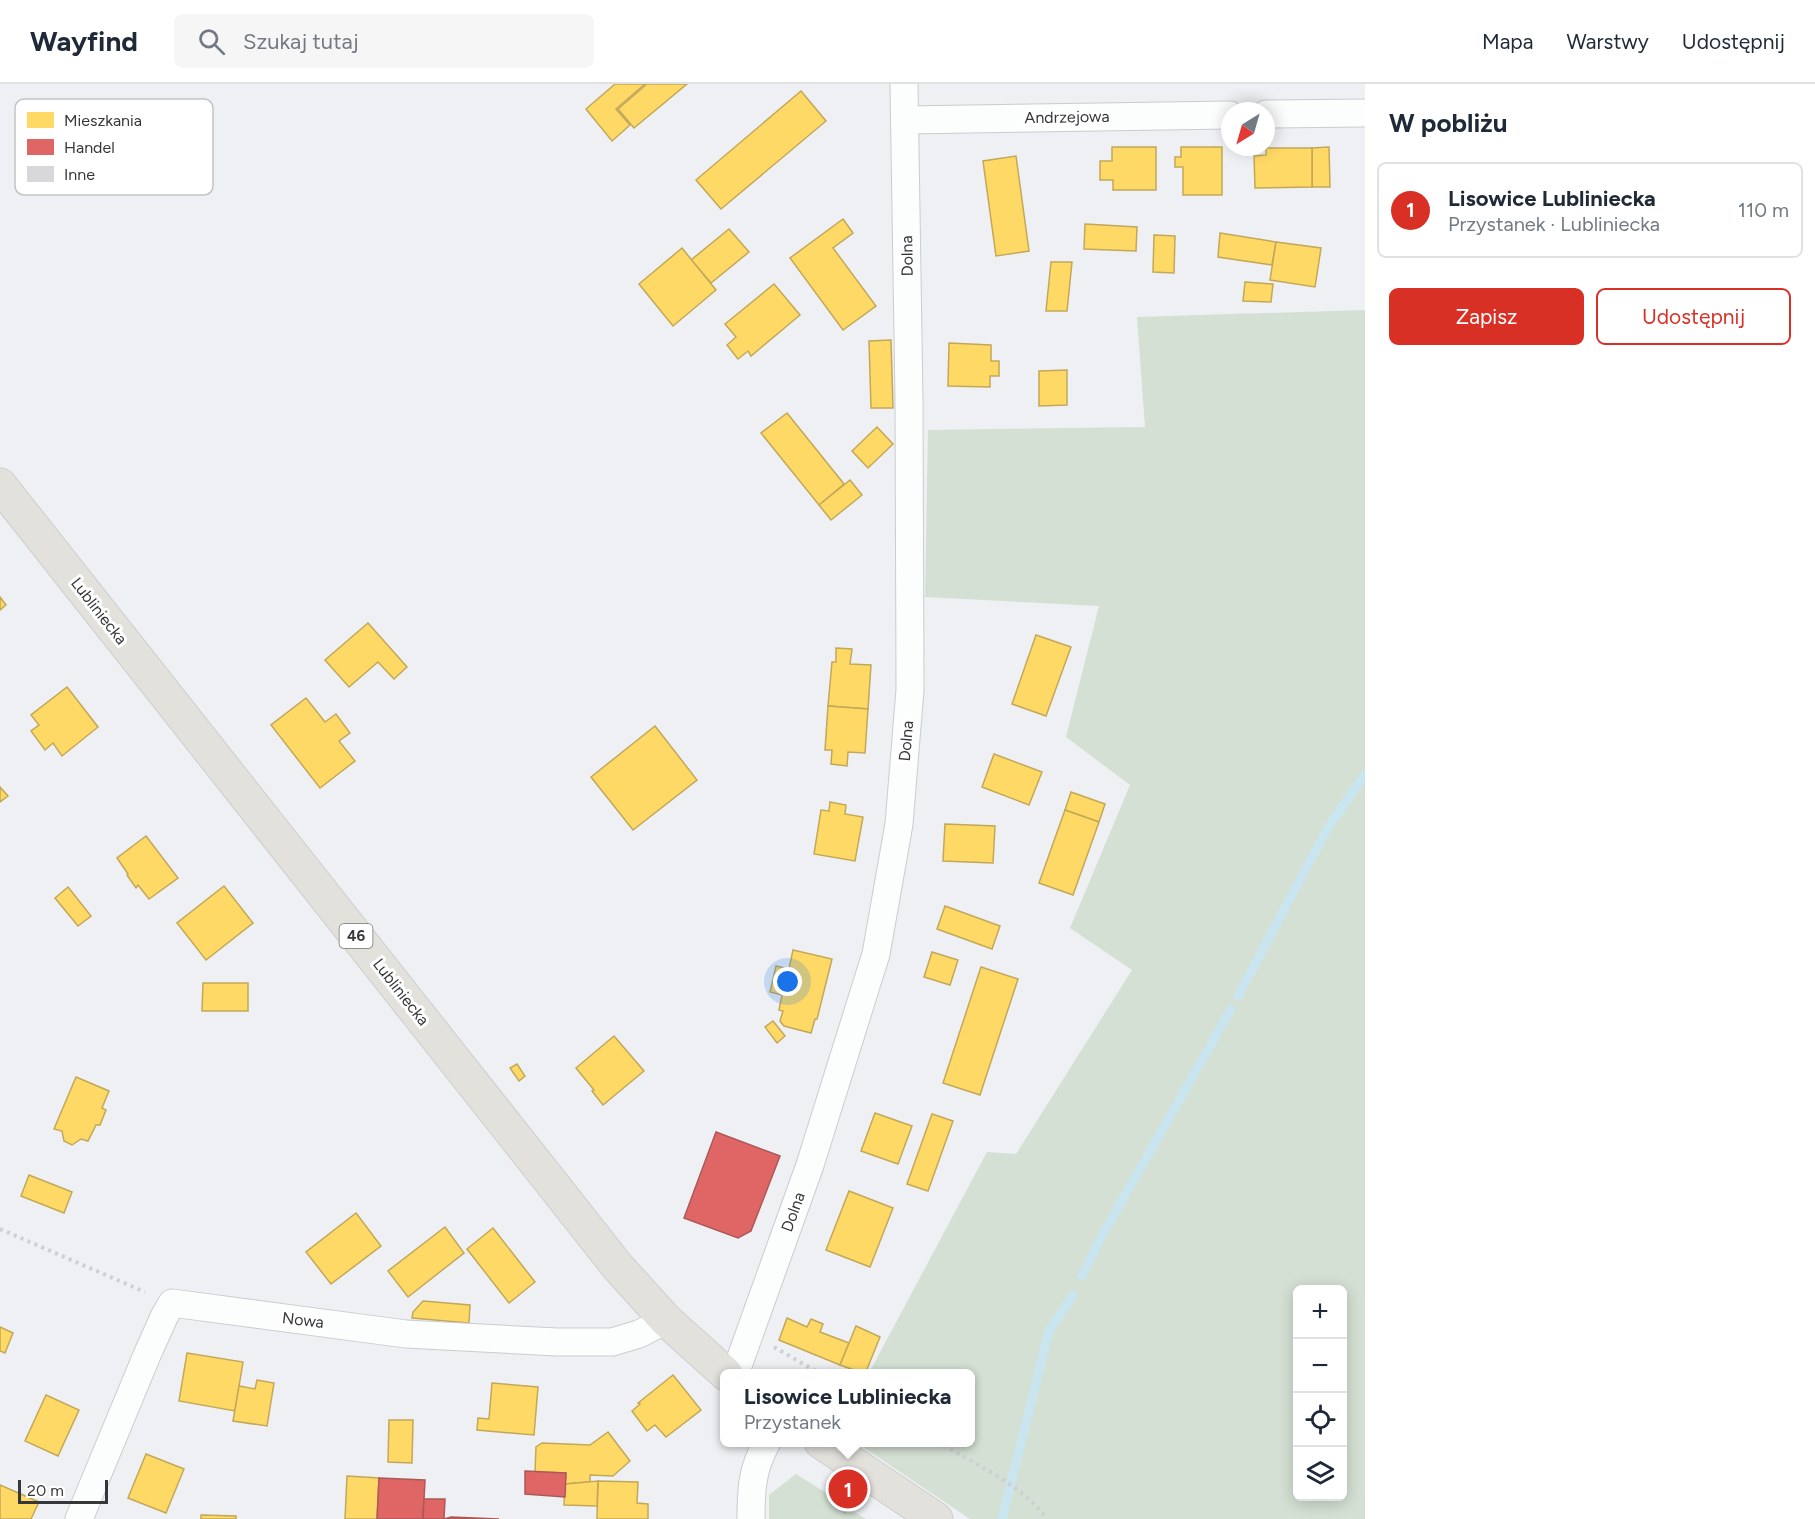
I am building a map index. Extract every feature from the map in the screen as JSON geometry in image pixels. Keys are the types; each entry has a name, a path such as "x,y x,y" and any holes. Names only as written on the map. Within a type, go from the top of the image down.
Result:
{"main road":[{"name":"Lubliniecka","path":"0,485 618,1267 666,1320 720,1369"},
{"path":"827,1447 936,1519"}],"street":[{"name":"Dolna","path":"737,1369 810,1166 876,954 899,824 910,690 909,400 904,84"},
{"path":"1275,114 1365,113"},
{"name":"Andrzejowa","path":"905,120 1221,115"},
{"path":"79,1519 147,1354 172,1303"},
{"name":"Nowa","path":"172,1303 406,1334 557,1342 612,1342 639,1334 666,1320"},
{"path":"751,1519 752,1481 758,1459 765,1447"}],"path":[{"path":"0,1229 172,1303"},
{"path":"750,1333 812,1369"},
{"path":"944,1447 997,1477 1029,1500 1047,1519"}],"green space":[{"path":"1365,310 1365,1519 970,1519 863,1447 975,1447 975,1369 871,1369 987,1152 1016,1154 1132,970 1070,928 1130,785 1066,737 1099,606 925,597 928,430 1145,427 1137,317"},
{"path":"796,1474 834,1498 831,1504 845,1513 850,1509 866,1519 769,1519 769,1495"}],"building: Mieszkania":[{"path":"615,84 645,84 616,109 630,125 612,141 586,109"},
{"path":"647,84 687,84 634,128 618,109"},
{"path":"801,91 826,121 721,209 696,180"},
{"path":"1112,147 1156,147 1156,190 1113,190 1113,180 1100,180 1100,161 1112,161"},
{"path":"1181,147 1221,147 1222,195 1183,195 1183,167 1175,167 1175,157 1181,157"},
{"path":"1329,147 1330,187 1312,187 1312,148"},
{"path":"1275,148 1312,148 1312,187 1255,188 1254,156 1275,156"},
{"path":"1016,156 1029,251 996,256 983,161"},
{"path":"843,219 853,233 833,248 876,306 843,330 790,258"},
{"path":"1085,224 1137,227 1136,251 1084,249"},
{"path":"729,229 749,252 711,283 691,260"},
{"path":"1220,233 1276,242 1272,265 1218,257"},
{"path":"1154,235 1175,236 1174,273 1153,272"},
{"path":"1276,242 1321,248 1315,287 1270,280"},
{"path":"682,248 716,290 673,326 639,284"},
{"path":"1051,262 1072,262 1067,311 1046,311"},
{"path":"1245,282 1273,284 1271,302 1243,301"},
{"path":"774,284 800,315 751,356 748,351 738,359 727,345 736,337 725,324"},
{"path":"891,340 893,408 871,408 869,341"},
{"path":"949,343 991,345 991,361 999,361 999,376 990,376 990,387 948,386"},
{"path":"1067,370 1067,405 1039,406 1039,371"},
{"path":"787,413 844,484 819,505 761,433"},
{"path":"877,427 893,444 868,468 852,451"},
{"path":"850,480 862,495 831,520 819,505"},
{"path":"0,597 6,605 0,610"},
{"path":"368,623 407,667 394,679 378,662 349,687 325,660"},
{"path":"1036,635 1071,647 1046,716 1012,704"},
{"path":"836,648 852,649 850,664 871,665 868,709 828,706 832,662 836,662"},
{"path":"67,687 98,727 62,756 53,743 45,750 31,731 39,725 31,715"},
{"path":"306,698 325,722 336,714 350,733 339,741 355,761 320,788 271,725"},
{"path":"828,706 868,709 865,753 848,752 847,766 831,764 832,750 825,750"},
{"path":"655,726 697,780 633,830 591,777"},
{"path":"994,754 1042,772 1029,805 982,787"},
{"path":"0,787 8,796 0,802"},
{"path":"1071,792 1105,804 1099,822 1065,810"},
{"path":"830,802 846,805 845,814 863,817 855,861 814,854 821,810 829,811"},
{"path":"1065,810 1099,822 1073,895 1039,883"},
{"path":"945,824 995,826 993,863 943,861"},
{"path":"146,836 178,878 149,899 138,885 136,888 117,858"},
{"path":"224,886 253,923 206,960 177,923"},
{"path":"68,887 91,916 78,926 55,898"},
{"path":"945,906 1000,926 992,949 937,929"},
{"path":"793,950 832,959 817,1019 815,1019 811,1033 784,1026 780,1021 783,1011 779,1010 782,995 770,992 776,966 789,969"},
{"path":"932,952 958,960 950,985 924,977"},
{"path":"981,967 1018,979 980,1095 943,1083"},
{"path":"203,983 248,983 248,1011 202,1011"},
{"path":"773,1021 785,1036 777,1043 765,1027"},
{"path":"614,1036 644,1071 603,1105 576,1068"},
{"path":"517,1064 525,1076 519,1081 510,1068"},
{"path":"76,1077 109,1091 102,1108 106,1110 100,1125 96,1125 88,1141 81,1139 72,1145 64,1141 62,1131 54,1129"},
{"path":"875,1113 912,1126 898,1164 861,1151"},
{"path":"932,1114 953,1121 928,1191 907,1184"},
{"path":"29,1175 72,1192 64,1213 21,1196"},
{"path":"849,1191 893,1208 870,1267 826,1250"},
{"path":"356,1213 381,1246 331,1284 306,1252"},
{"path":"445,1227 464,1253 408,1297 388,1271"},
{"path":"493,1228 535,1282 509,1303 467,1249"},
{"path":"423,1301 470,1305 469,1323 412,1318 413,1312"},
{"path":"787,1318 807,1327 811,1319 823,1324 820,1332 849,1343 840,1365 779,1340"},
{"path":"856,1326 880,1337 867,1369 851,1369 840,1365"},
{"path":"0,1327 13,1333 5,1353 0,1351"},
{"path":"187,1353 243,1362 235,1411 179,1401"},
{"path":"673,1375 701,1410 666,1437 655,1425 647,1431 632,1411 640,1404 638,1403"},
{"path":"257,1380 274,1383 267,1426 233,1421 239,1386 255,1389"},
{"path":"492,1383 538,1387 534,1435 477,1430 478,1418 489,1419"},
{"path":"46,1395 79,1410 58,1456 25,1441"},
{"path":"389,1420 413,1420 412,1463 388,1462"},
{"path":"608,1432 630,1461 613,1476 590,1475 590,1482 565,1484 566,1473 535,1472 536,1447 542,1443 590,1445"},
{"path":"146,1454 184,1469 166,1513 128,1498"},
{"path":"347,1476 379,1478 377,1519 345,1519"},
{"path":"598,1481 638,1482 637,1503 648,1504 648,1519 597,1519"},
{"path":"598,1481 597,1506 564,1505 565,1484"},
{"path":"0,1485 39,1502 31,1519 0,1519"},
{"path":"201,1515 236,1516 236,1519 201,1519"}],"building: Handel":[{"path":"716,1132 780,1156 751,1231 738,1238 684,1218"},
{"path":"525,1471 566,1473 565,1497 525,1494"},
{"path":"379,1478 425,1480 423,1519 377,1519"},
{"path":"424,1499 445,1499 444,1519 423,1519"},
{"path":"451,1517 499,1519 444,1519"}],"building: Inne":[{"path":"837,1497 849,1506 845,1513 833,1504"}],"waterway":[{"path":"1238,996 1327,829 1365,774"},
{"path":"1082,1276 1099,1241 1231,1009"},
{"path":"1002,1519 1049,1331 1073,1295"}],"place":[{"name":"Lisowice Lubliniecka","path":"848,1489"}]}
